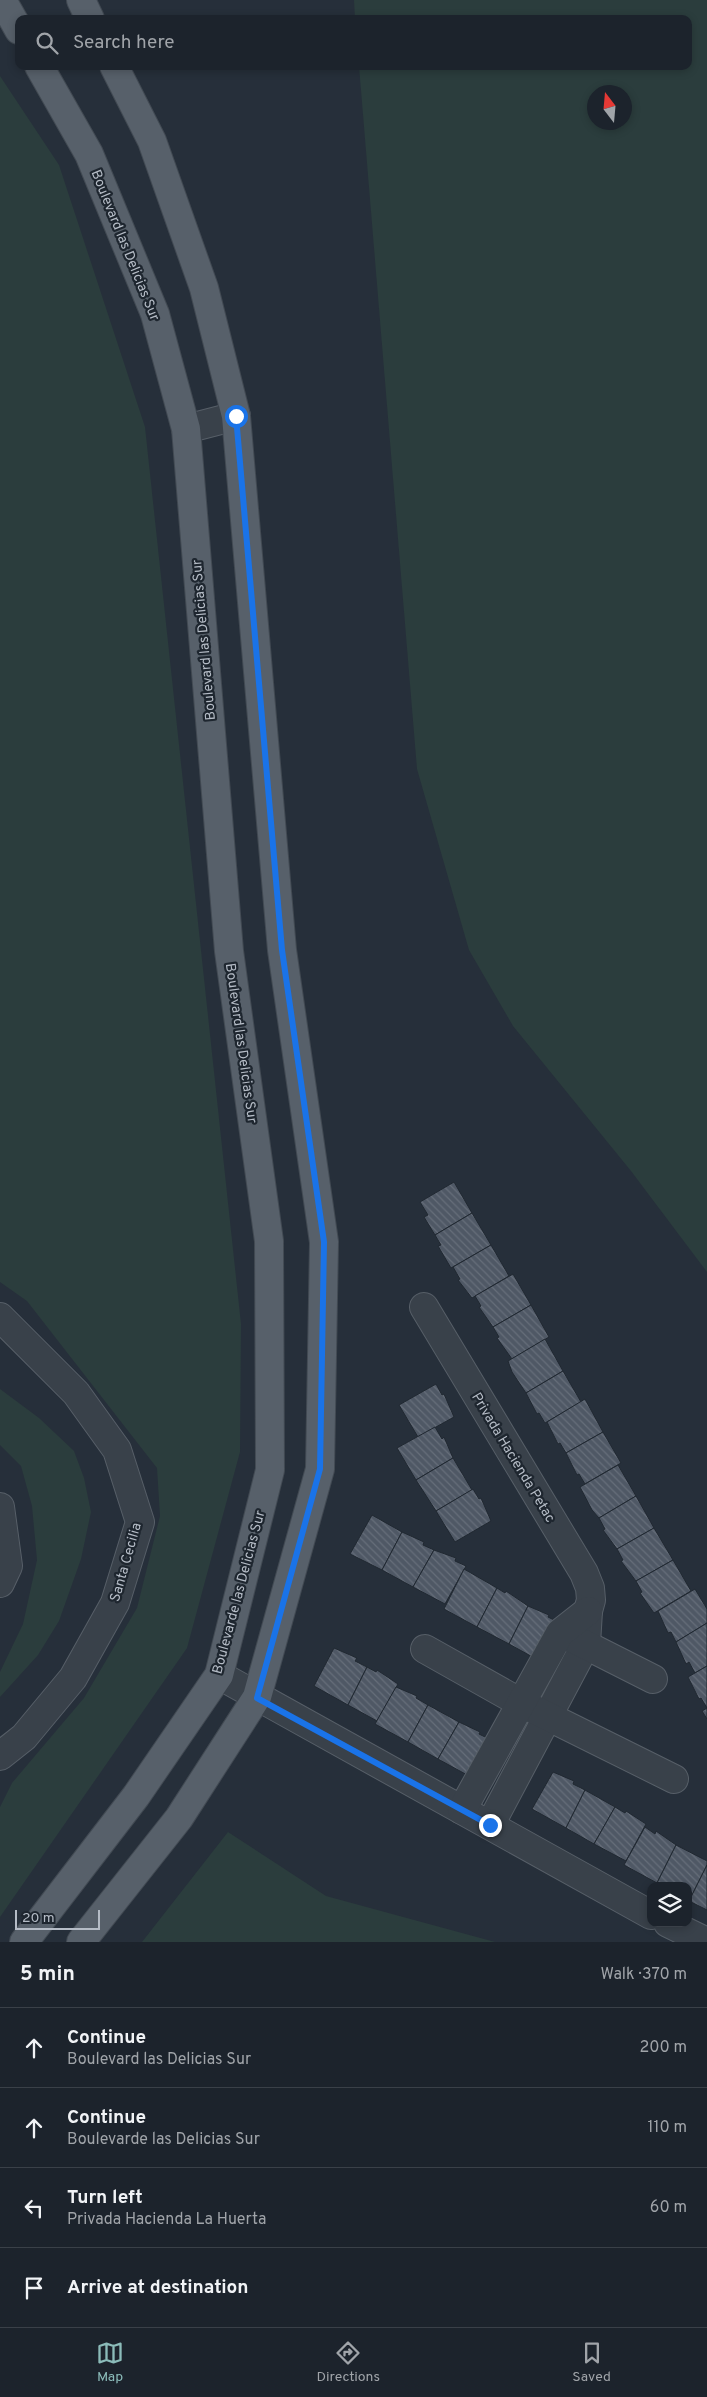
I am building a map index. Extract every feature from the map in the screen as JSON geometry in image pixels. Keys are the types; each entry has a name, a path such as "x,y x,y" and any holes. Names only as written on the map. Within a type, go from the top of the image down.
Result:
{"main road":[{"path":"2,0 15,23"},
{"path":"80,0 88,15"},
{"name":"Boulevard las Delicias Sur","path":"42,70 89,154 155,314 186,429 230,950 269,1241"},
{"path":"81,1942 179,1818 257,1698 320,1469 324,1242 282,950 236,416 204,288 152,141 116,70"},
{"name":"Boulevarde las Delicias Sur","path":"24,1942 136,1796 219,1674 270,1470 269,1241"}],"street":[{"path":"186,429 236,416"},
{"name":"Privada Hacienda Petac","path":"424,1307 584,1573 590,1588 591,1600 588,1611 586,1644 490,1825"},
{"name":"Santa Cecilia","path":"0,1317 76,1393 117,1450 140,1522 115,1603 74,1678 24,1737 0,1756"},
{"path":"0,1508 8,1566 0,1583"},
{"path":"462,1810 560,1633 588,1611"},
{"path":"560,1633 586,1644 653,1679"},
{"path":"425,1649 521,1703 674,1779"},
{"path":"219,1674 257,1698 647,1913"},
{"path":"676,1927 707,1942"}],"shaded area":[{"path":"354,0 707,0 707,1272 631,1171 513,1026 469,950 417,769 359,70 692,70 692,15 355,15"},
{"path":"0,76 59,165 145,427 241,1324 240,1452 187,1648 0,1917 0,1807 12,1783 84,1698 137,1608 160,1516 157,1468 27,1301 0,1282"},
{"path":"0,1389 39,1418 74,1451 84,1478 91,1512 81,1559 59,1621 38,1655 0,1697 0,1672 23,1624 37,1560 32,1506 21,1466 0,1445"},
{"path":"228,1832 326,1896 495,1942 142,1942"}],"building":[{"path":"454,1182 472,1213 435,1235 424,1217 428,1215 420,1202"},
{"path":"472,1213 491,1245 451,1268 438,1246 441,1245 435,1235"},
{"path":"491,1245 509,1276 472,1298 458,1280 460,1279 453,1267"},
{"path":"513,1274 531,1305 493,1327 479,1307 481,1306 475,1296"},
{"path":"531,1305 549,1337 512,1359 497,1338 499,1337 493,1327"},
{"path":"545,1339 563,1371 526,1393 512,1372 508,1361"},
{"path":"563,1371 581,1402 545,1423 539,1413 537,1414 526,1393"},
{"path":"436,1384 442,1395 444,1394 454,1417 418,1437 399,1405"},
{"path":"585,1399 603,1432 566,1453 560,1443 558,1444 547,1422"},
{"path":"435,1427 442,1439 444,1437 453,1458 416,1480 397,1448"},
{"path":"603,1432 621,1463 585,1484 579,1474 577,1475 566,1453"},
{"path":"453,1458 472,1490 436,1511 416,1480"},
{"path":"618,1465 636,1496 599,1518 592,1510 580,1487"},
{"path":"473,1489 479,1499 481,1498 491,1521 455,1542 436,1511"},
{"path":"636,1496 654,1528 617,1549 603,1530 605,1529 599,1518"},
{"path":"372,1515 402,1532 382,1570 350,1554"},
{"path":"654,1528 673,1560 636,1581 621,1561 623,1560 617,1549"},
{"path":"402,1532 424,1542 423,1545 434,1550 413,1587 382,1570"},
{"path":"434,1550 456,1558 455,1561 466,1566 445,1604 413,1587"},
{"path":"673,1560 691,1591 654,1613 640,1593 642,1592 636,1581"},
{"path":"464,1569 497,1588 477,1627 444,1609"},
{"path":"497,1588 505,1593 506,1591 528,1606 509,1644 477,1627"},
{"path":"695,1589 707,1609 707,1623 676,1642 671,1632 668,1633 658,1611"},
{"path":"528,1606 549,1615 548,1617 558,1622 538,1660 509,1644"},
{"path":"707,1623 707,1666 695,1673 689,1662 686,1664 676,1642"},
{"path":"334,1648 357,1658 355,1661 367,1667 348,1705 314,1686"},
{"path":"707,1666 707,1708 701,1698 699,1699 688,1677"},
{"path":"367,1667 376,1672 377,1670 398,1684 377,1721 348,1705"},
{"path":"396,1687 417,1696 416,1698 428,1705 408,1742 375,1724"},
{"path":"428,1705 459,1722 438,1759 408,1742"},
{"path":"707,1708 707,1719 702,1711"},
{"path":"459,1722 480,1732 479,1734 489,1739 469,1776 438,1759"},
{"path":"553,1772 574,1781 573,1784 585,1790 566,1828 532,1809"},
{"path":"585,1790 615,1807 594,1844 566,1828"},
{"path":"615,1807 625,1813 626,1811 646,1824 626,1861 594,1844"},
{"path":"645,1827 655,1834 656,1831 676,1845 658,1882 624,1865"},
{"path":"676,1845 707,1861 707,1865 692,1895 692,1882 658,1882"},
{"path":"707,1865 707,1910 692,1902 692,1895"}],"route":[{"path":"236,416 282,950 324,1242 320,1469 257,1698 490,1825"}]}
